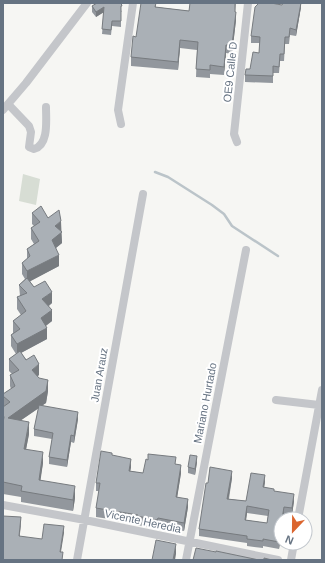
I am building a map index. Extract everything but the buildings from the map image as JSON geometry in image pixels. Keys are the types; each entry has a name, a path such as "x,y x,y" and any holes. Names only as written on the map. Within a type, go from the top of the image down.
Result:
{"street":[{"path":"46,107 44,138 42,144 38,148 34,149 29,147 31,132 29,126 6,107 86,5 96,3"},
{"path":"121,124 118,110 133,3"},
{"name":"OE9 Calle D","path":"237,142 234,134 248,3"},
{"name":"Juan Arauz","path":"77,560 143,194"},
{"name":"Mariano Hurtado","path":"186,560 246,250"},
{"path":"299,511 322,390"},
{"path":"276,400 319,405"},
{"name":"Vicente Heredia","path":"3,505 278,560"}],"shaded area":[{"path":"23,174 40,179 36,205 19,201"}],"waterway":[{"path":"155,172 168,177 212,205 224,214 232,226 278,256"}]}
